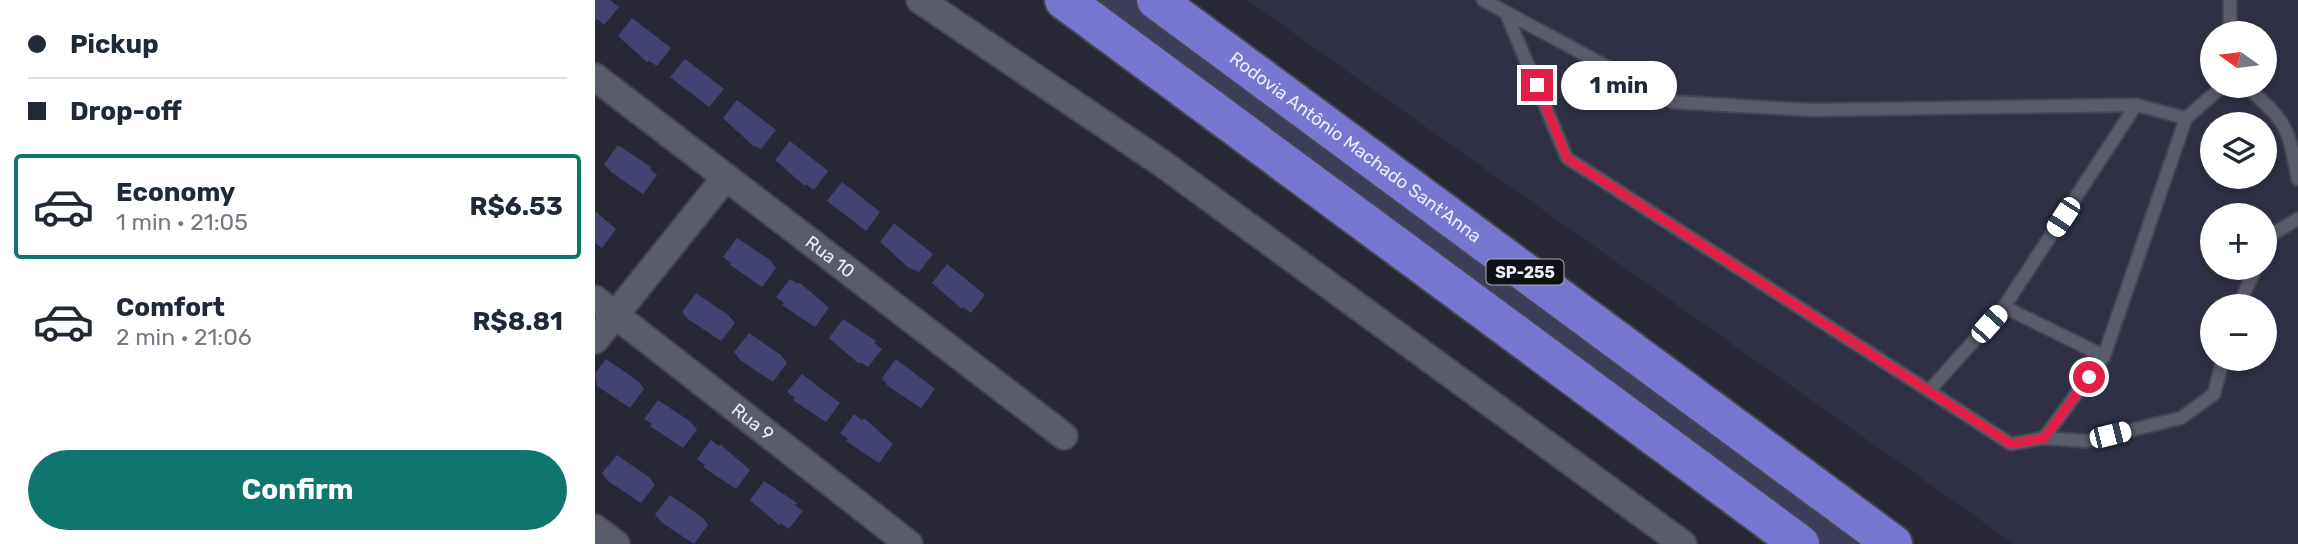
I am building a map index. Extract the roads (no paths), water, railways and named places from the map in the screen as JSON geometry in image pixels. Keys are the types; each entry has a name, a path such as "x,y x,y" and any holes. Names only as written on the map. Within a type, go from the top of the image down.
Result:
{"highway":[{"name":"SP-255","path":"1063,0 1800,544"},
{"name":"Rodovia Antônio Machado Sant'Anna","path":"1156,0 1893,544"}],"street":[{"path":"920,0 1163,164 1683,544"},
{"name":"Rua 10","path":"595,77 1064,436"},
{"path":"595,340 605,307 726,177"},
{"name":"Rua 9","path":"605,307 909,544"},
{"path":"595,528 616,544"}],"lane":[{"path":"1483,0 1673,102 1812,110 2136,105 2186,118"},
{"path":"2230,0 2230,21"},
{"path":"1506,13 1567,158 2011,444 2044,438 2086,441 2181,418 2214,394 2220,371"},
{"path":"2044,438 2104,356 2186,118 2209,98"},
{"path":"2260,98 2280,116 2288,131 2298,179"},
{"path":"1929,391 2004,307 2136,105"},
{"path":"2277,231 2298,219"},
{"path":"2004,307 2104,356"}]}
